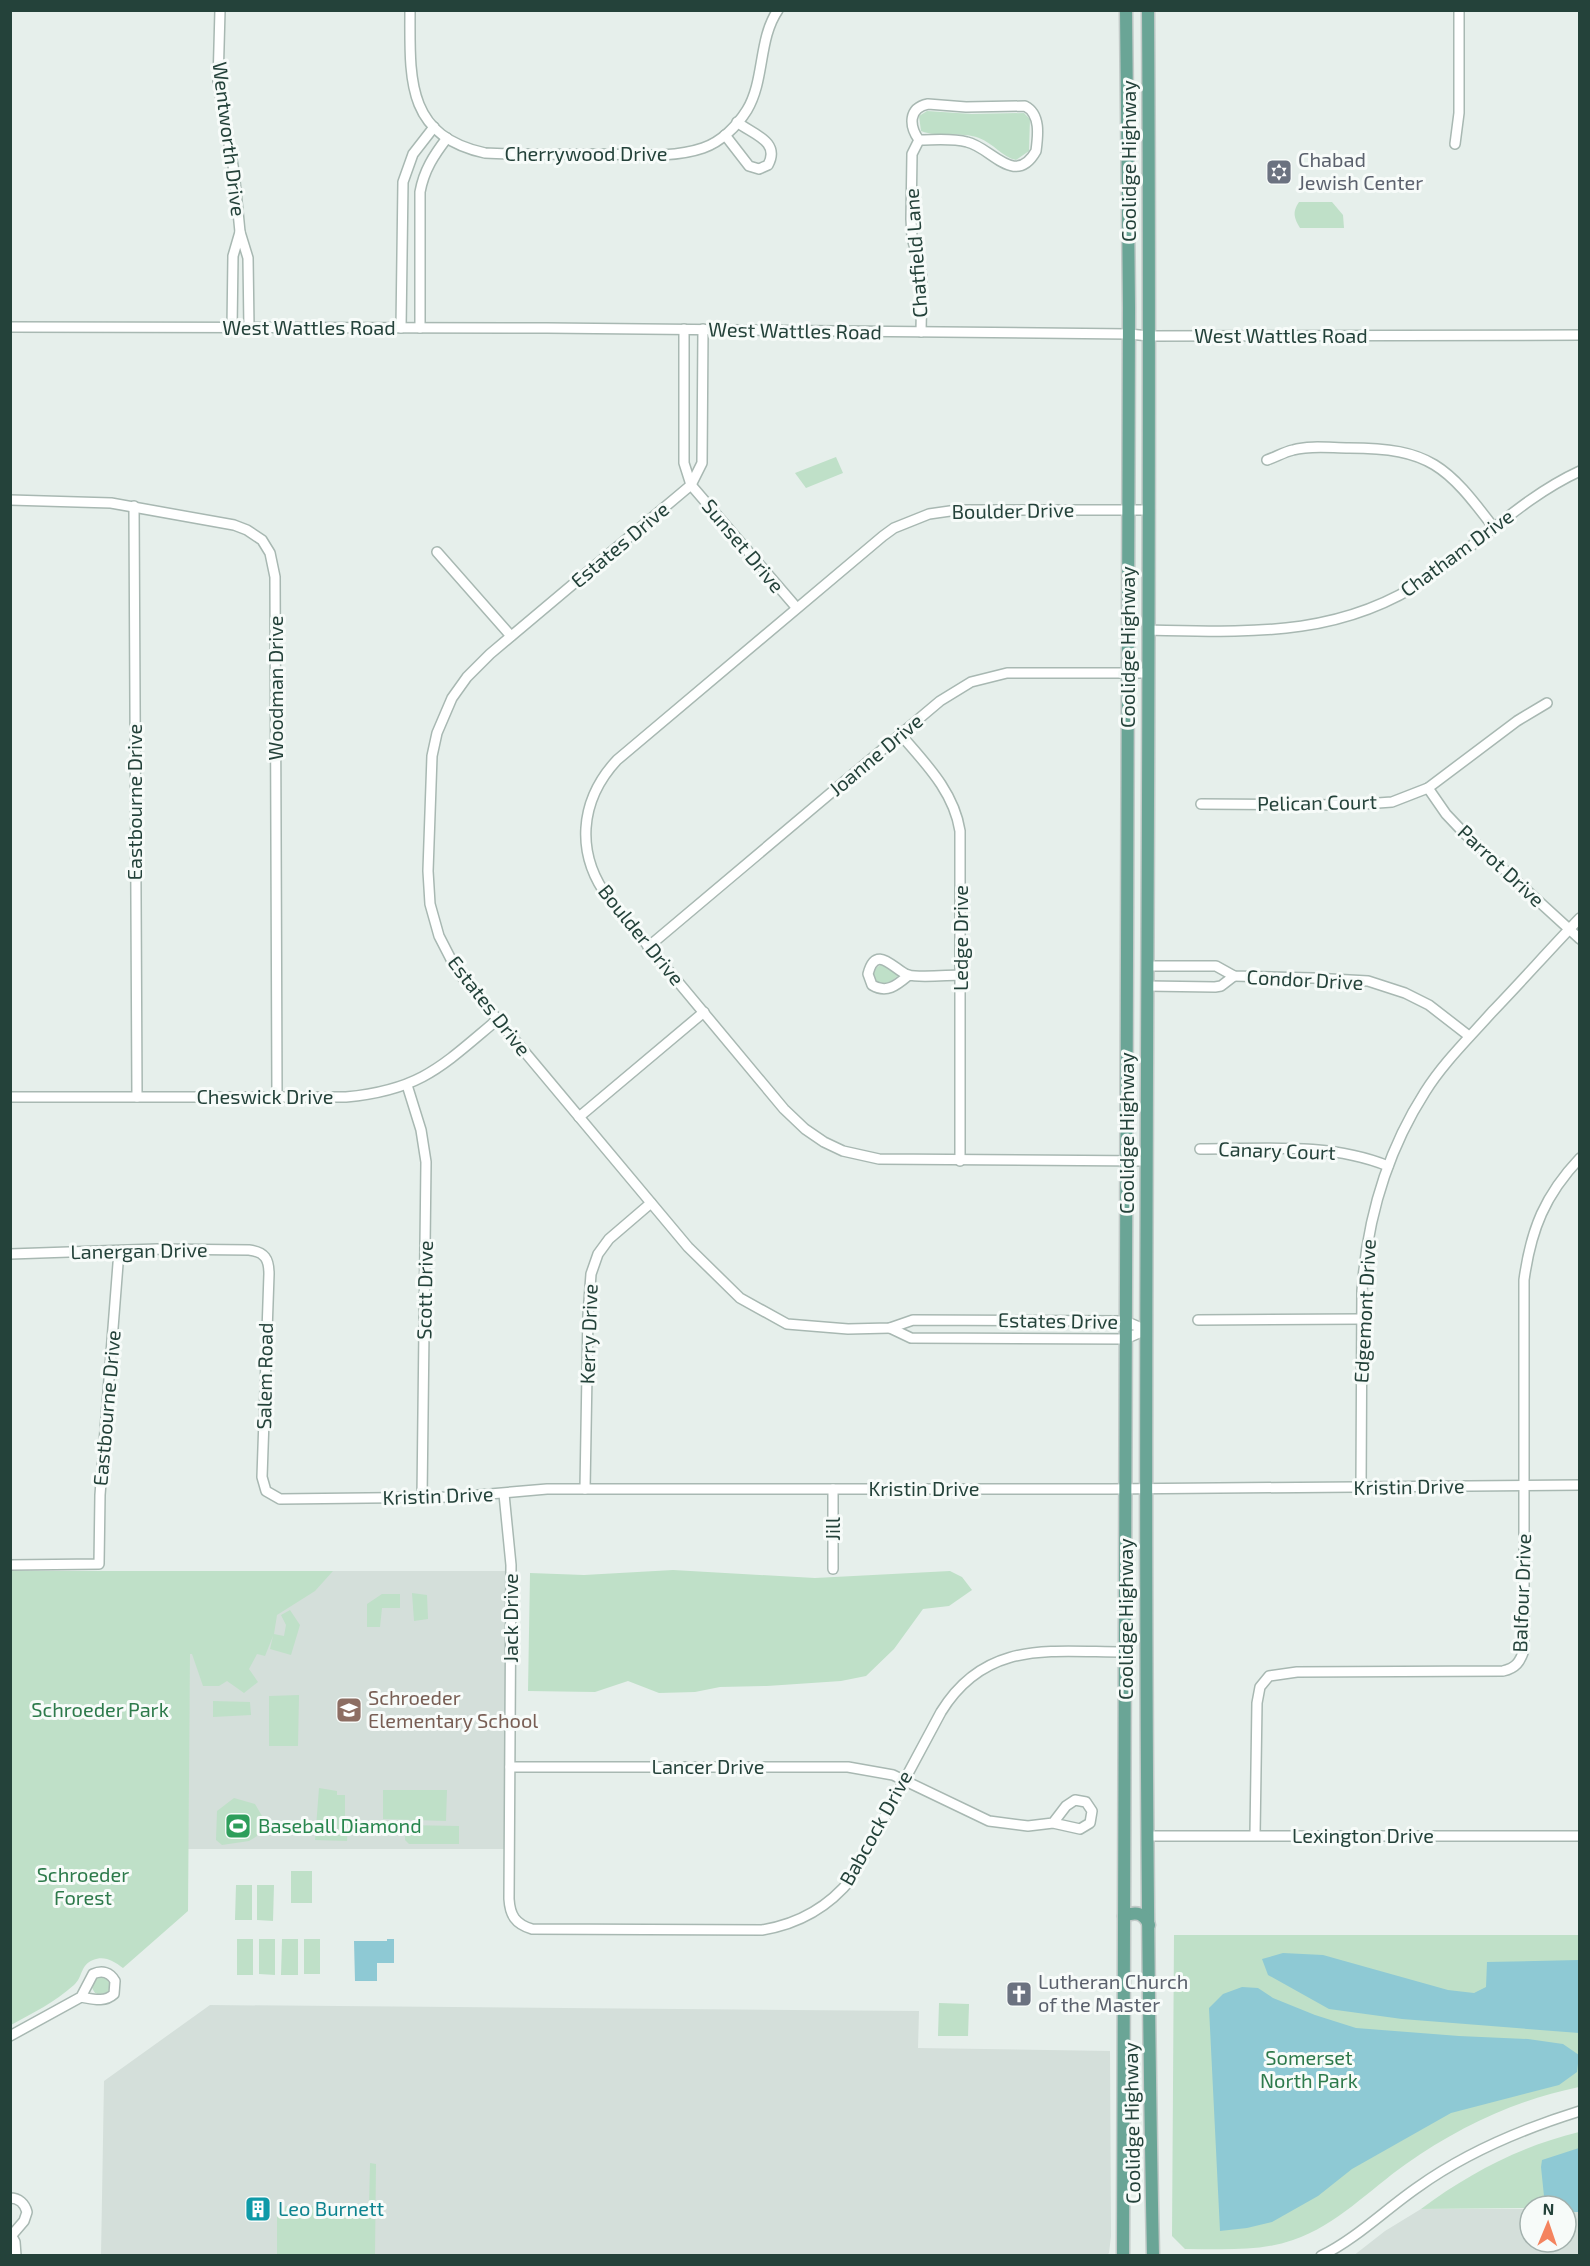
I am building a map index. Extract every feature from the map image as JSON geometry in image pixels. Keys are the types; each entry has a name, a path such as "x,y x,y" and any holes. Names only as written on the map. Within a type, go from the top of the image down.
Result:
{"main road":[{"name":"Coolidge Highway","path":"1123,2256 1129,334 1126,10"},
{"name":"Coolidge Highway","path":"1148,10 1145,1657 1153,2256"},
{"path":"1127,108 1137,123 1149,119"},
{"path":"1125,1652 1137,1650 1145,1657"},
{"path":"1124,1855 1134,1865 1148,1864"},
{"path":"1124,1916 1132,1913 1140,1914 1144,1916 1149,1925"}],"street":[{"name":"Wentworth Drive","path":"220,10 218,83 234,171 240,232 248,258 249,328"},
{"name":"Cherrywood Drive","path":"410,10 411,79 420,108 434,127 447,138 485,153 672,154 705,148 725,135 738,122 751,101 775,12"},
{"path":"1455,144 1459,113 1460,10"},
{"name":"Chatfield Lane","path":"923,105 1025,106 1032,110 1037,118 1036,151 1028,161 1019,166 1004,165 984,149 966,141 919,140 914,133 911,120 914,112 923,105"},
{"path":"725,135 749,166 759,169 768,165 772,153 770,144 738,122"},
{"path":"401,328 403,182 413,154 434,127"},
{"path":"420,328 421,185 428,165 447,138"},
{"name":"Chatfield Lane","path":"919,140 912,154 911,219 912,237 922,277 921,332"},
{"name":"Wentworth Drive","path":"232,328 233,256 240,232"},
{"name":"West Wattles Road","path":"10,327 703,329 1149,336 1580,335"},
{"path":"684,329 684,463 691,485"},
{"name":"Estates Drive","path":"703,329 702,463 691,485 511,636 467,677 452,698 434,743 430,774 428,871 430,904 439,936 457,971 497,1020 688,1247 740,1298 787,1324 848,1329 890,1328 913,1320 1125,1321 1146,1330"},
{"path":"1267,460 1294,449 1309,448 1372,448 1406,452 1430,462 1453,478 1467,492 1494,528"},
{"name":"Chatham Drive","path":"1148,630 1270,630 1318,624 1377,606 1413,588 1542,491 1578,475"},
{"name":"Sunset Drive","path":"691,485 796,607"},
{"name":"Woodman Drive","path":"10,500 88,501 134,506 247,530 262,540 270,553 275,589 277,1096"},
{"name":"Eastbourne Drive","path":"134,506 136,1097"},
{"name":"Boulder Drive","path":"1146,1161 879,1159 843,1151 824,1142 805,1129 784,1109 604,893 590,863 585,830 595,790 604,774 617,760 796,607 894,528 928,514 957,510 1148,510"},
{"path":"437,552 511,636"},
{"name":"Joanne Drive","path":"648,947 950,694 981,678 1007,673 1148,673"},
{"name":"Pelican Court","path":"1201,804 1374,804 1410,797 1428,788 1517,721 1546,703"},
{"name":"Ledge Drive","path":"901,735 944,787 953,803 958,820 961,867 960,1161"},
{"name":"Parrot Drive","path":"1428,788 1446,814 1464,832 1580,939"},
{"name":"Edgemont Drive","path":"1361,1487 1363,1281 1368,1235 1376,1199 1388,1166 1424,1093 1469,1036 1580,918"},
{"name":"Condor Drive","path":"1147,966 1216,966 1234,976 1368,981 1405,993 1429,1005 1469,1036"},
{"path":"909,975 961,975"},
{"name":"Condor Drive","path":"1147,986 1215,987 1221,986 1234,976"},
{"path":"579,1117 704,1012"},
{"name":"Cheswick Drive","path":"10,1097 355,1096 384,1093 407,1085 438,1069 497,1020"},
{"name":"Scott Drive","path":"407,1085 420,1123 426,1162 422,1498"},
{"name":"Canary Court","path":"1200,1149 1303,1149 1337,1152 1388,1166"},
{"name":"Balfour Drive","path":"1255,1835 1257,1703 1260,1687 1269,1676 1297,1672 1503,1671 1516,1667 1521,1661 1524,1650 1524,1280 1539,1216 1551,1193 1580,1158"},
{"name":"Kerry Drive","path":"585,1489 588,1315 591,1274 598,1254 609,1239 651,1203"},
{"name":"Lanergan Drive","path":"10,1254 249,1250 265,1256"},
{"name":"Eastbourne Drive","path":"10,1565 99,1564 103,1447 119,1251"},
{"name":"Salem Road","path":"265,1256 269,1265 269,1274 262,1477 264,1487 269,1494"},
{"path":"1198,1320 1362,1319"},
{"name":"Estates Drive","path":"890,1328 911,1338 1125,1339 1146,1330"},
{"name":"Kristin Drive","path":"269,1494 280,1499 289,1499 422,1498 504,1494 547,1489 1145,1489 1580,1485"},
{"name":"Jill","path":"833,1489 833,1569"},
{"name":"Jack Drive","path":"504,1494 511,1565 509,1899 511,1913 516,1921"},
{"name":"Babcock Drive","path":"516,1921 525,1927 539,1930 740,1930 768,1929 799,1920 821,1909 852,1878 949,1698 980,1671 996,1662 1023,1653 1125,1652"},
{"name":"Lancer Drive","path":"510,1767 848,1767 875,1771 904,1780 989,1821 1028,1826 1053,1822"},
{"name":"Lexington Drive","path":"1147,1836 1580,1836"},
{"path":"10,2036 81,1997"},
{"path":"1321,2256 1460,2160 1517,2133 1580,2111"},
{"path":"10,2198 22,2202 26,2208 26,2216 20,2228 11,2234 16,2256"}],"shaded area":[{"name":"Schroeder Elementary School","path":"190,1571 510,1571 509,1849 188,1849"},
{"path":"210,2005 919,2011 918,2048 1110,2051 1111,2236 1109,2253 1107,2255 101,2256 104,2081"},
{"path":"1421,2209 1518,2209 1518,2254 1578,2254 1579,2209 1579,2255 1353,2256 1385,2231"}],"green space":[{"path":"927,111 972,114 1024,113 1030,119 1029,151 1016,160 979,138 921,131 919,116"},
{"path":"1299,202 1332,202 1343,215 1344,228 1300,228 1295,215"},
{"path":"836,457 843,473 806,488 795,473"},
{"path":"880,965 887,965 899,975 887,984 878,984 873,975"},
{"path":"673,1570 815,1578 950,1571 962,1577 972,1590 949,1606 923,1609 894,1649 866,1676 841,1681 720,1687 695,1692 659,1693 628,1681 595,1692 528,1691 530,1573 584,1575"},
{"name":"Schroeder Forest","path":"11,1571 333,1571 315,1591 277,1615 274,1634 284,1636 286,1625 281,1615 290,1610 300,1625 291,1655 270,1649 273,1636 265,1656 257,1654 249,1669 258,1682 244,1693 227,1681 219,1686 203,1686 192,1654 190,1654 188,1911 123,1968 101,1958 89,1962 77,1982 67,1991 11,2025"},
{"path":"412,1593 427,1595 428,1619 414,1621"},
{"path":"382,1594 400,1594 400,1608 382,1608 380,1627 367,1627 367,1604"},
{"path":"299,1695 298,1746 269,1746 269,1696"},
{"path":"213,1701 250,1702 251,1715 213,1717"},
{"path":"319,1788 337,1791 337,1795 345,1795 345,1816 348,1819 347,1841 315,1840"},
{"path":"383,1790 447,1790 446,1821 383,1819"},
{"name":"Baseball Diamond","path":"234,1798 255,1804 262,1816 257,1836 249,1841 222,1845 216,1840 217,1811"},
{"path":"405,1825 459,1826 459,1844 409,1844 405,1840"},
{"path":"291,1871 312,1871 312,1903 291,1903"},
{"path":"236,1885 252,1885 252,1920 235,1920"},
{"path":"257,1885 274,1885 273,1921 257,1920"},
{"name":"Somerset North Park","path":"1174,1935 1579,1935 1579,2087 1533,2099 1467,2127 1406,2164 1338,2216 1293,2240 1240,2249 1185,2249 1172,2236"},
{"path":"237,1939 253,1939 253,1975 237,1975"},
{"path":"259,1939 275,1939 275,1975 259,1974"},
{"path":"282,1939 298,1939 298,1975 281,1975"},
{"path":"304,1939 320,1939 320,1974 304,1974"},
{"path":"101,1977 107,1980 110,1986 107,1992 101,1995 95,1992 92,1986 95,1980"},
{"path":"939,2003 969,2004 968,2036 938,2036"},
{"path":"1579,2132 1579,2208 1578,2194 1518,2194 1518,2208 1421,2209 1496,2162"},
{"path":"370,2163 376,2164 375,2255 277,2255 277,2215 286,2206 369,2206"}],"water":[{"path":"387,1939 394,1939 394,1963 377,1963 377,1981 355,1981 354,1941 387,1941"},
{"path":"1283,1953 1323,1955 1448,1990 1474,1993 1486,1987 1487,1962 1579,1960 1579,2033 1402,2019 1329,2009 1268,1975 1262,1959"},
{"path":"1242,1987 1258,1988 1273,1998 1356,2028 1528,2039 1563,2044 1579,2055 1577,2072 1559,2085 1451,2113 1352,2169 1318,2196 1272,2222 1220,2231 1209,2008 1223,1994"},
{"path":"1579,2148 1579,2212 1578,2194 1544,2194 1542,2160"}],"place":[{"name":"Chabad Jewish Center","path":"1279,172"},
{"name":"Schroeder Elementary School","path":"349,1710"},
{"name":"Baseball Diamond","path":"238,1826"},
{"name":"Lutheran Church of the Master","path":"1019,1994"},
{"name":"Leo Burnett","path":"258,2209"}],"park label":[{"name":"Schroeder Park","path":"100,1710"}]}
